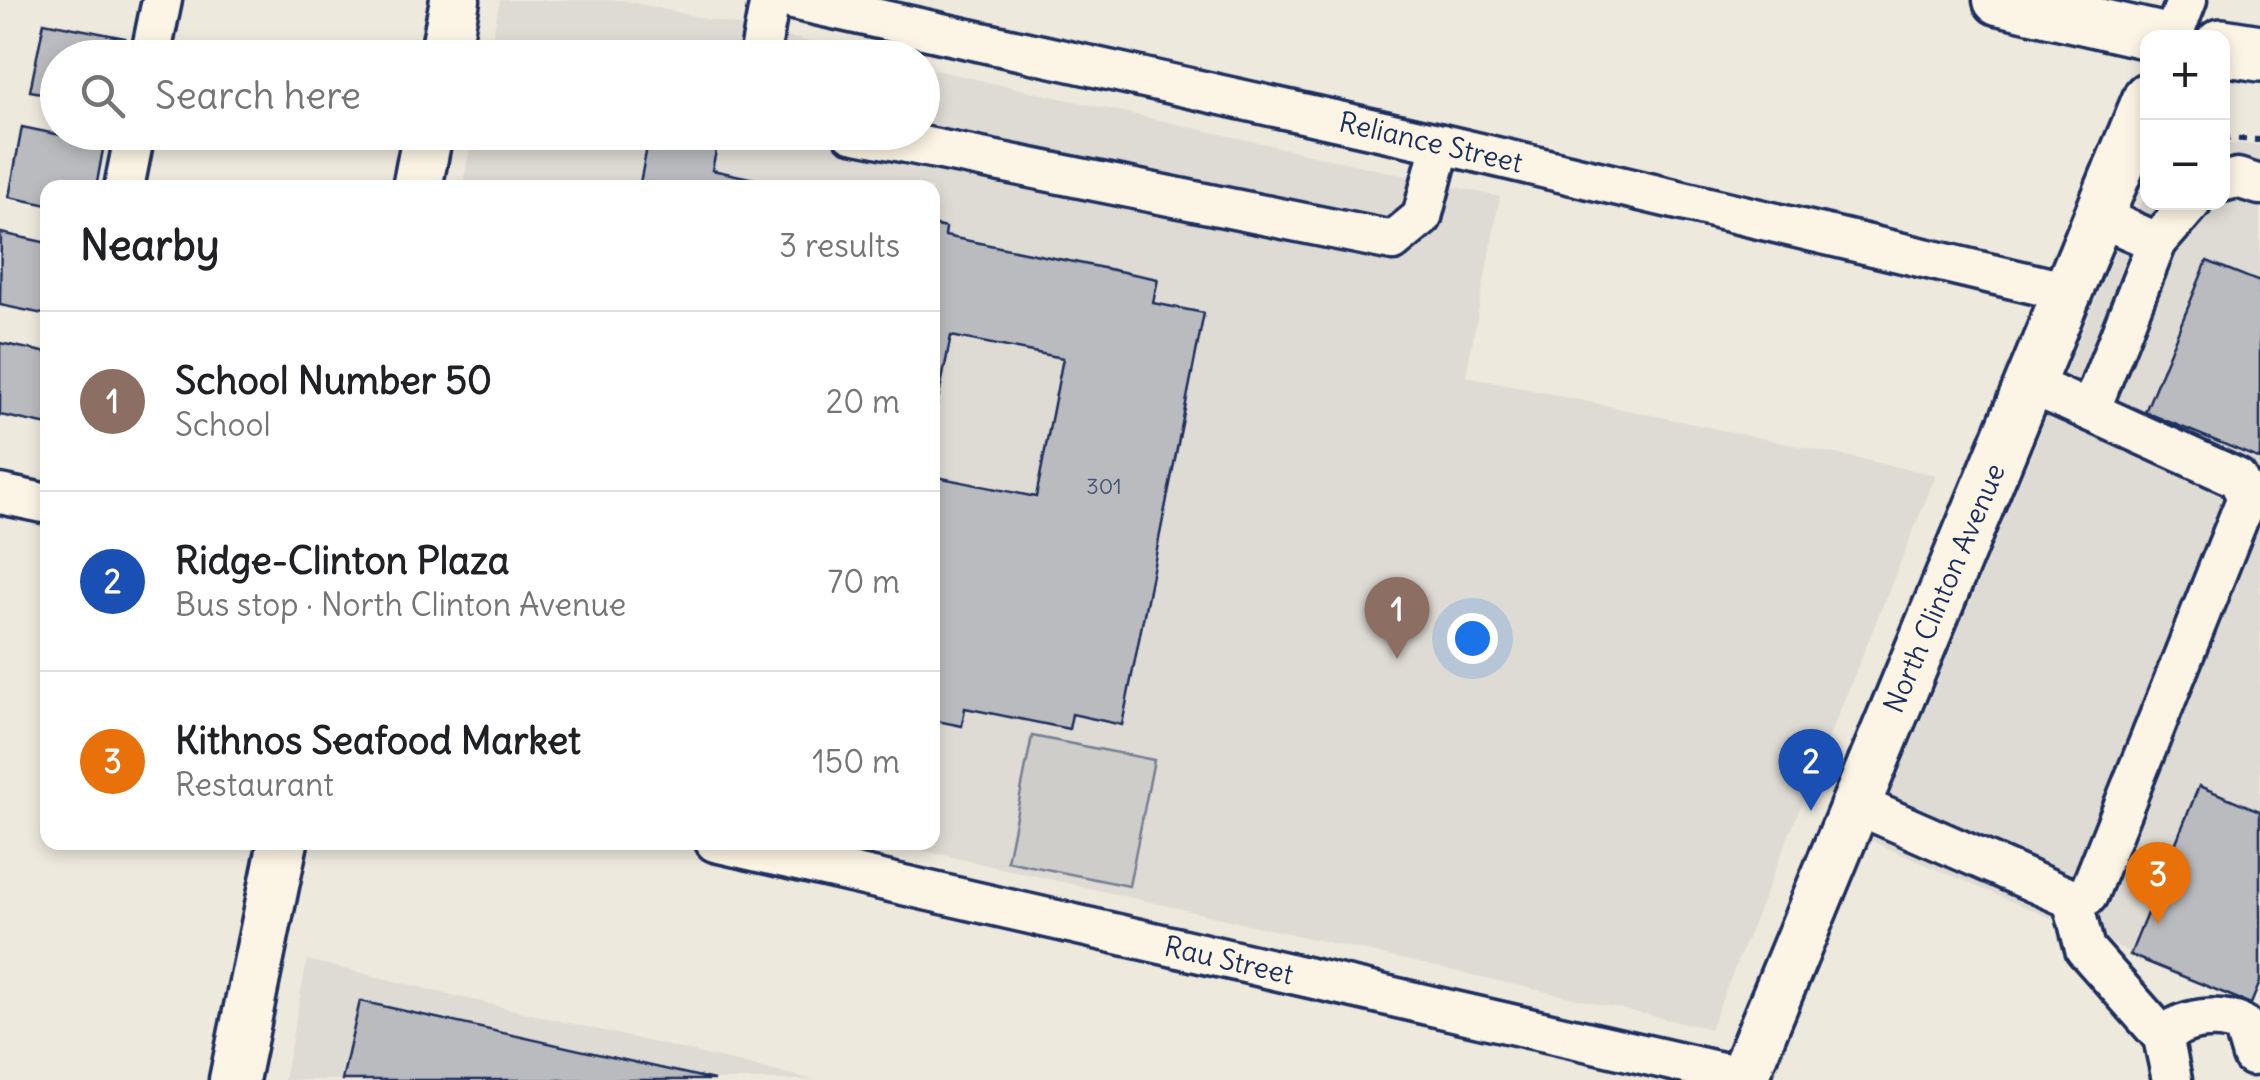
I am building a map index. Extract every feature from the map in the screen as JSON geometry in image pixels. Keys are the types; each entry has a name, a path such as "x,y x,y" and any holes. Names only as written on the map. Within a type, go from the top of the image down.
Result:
{"highway":[{"path":"2230,48 2260,53"}],"main road":[{"path":"448,40 456,0"},
{"path":"1998,0 2177,20"},
{"name":"North Clinton Avenue","path":"1743,1079 1853,803 2140,117"},
{"path":"419,180 424,150"},
{"path":"234,1080 281,850"}],"street":[{"path":"154,40 162,0"},
{"path":"762,40 770,0"},
{"name":"Reliance Street","path":"793,0 1441,144 2068,292"},
{"path":"940,150 1393,241 1422,217 1441,144"},
{"path":"126,180 131,150"},
{"path":"2230,180 2260,185"},
{"path":"2090,411 2157,242 2185,210"},
{"path":"2099,217 2157,242"},
{"path":"1853,803 2072,899 2088,895 2247,497 2237,478 2030,384"},
{"path":"0,494 40,502"},
{"name":"Rau Street","path":"750,850 1743,1079"},
{"path":"2072,899 2084,949 2163,1037 2172,1080"},
{"path":"2163,1037 2175,1025 2224,1016 2243,1025 2256,1062"}],"path":[{"path":"2230,138 2260,140"}],"shaded area":[{"path":"500,0 622,0 802,40 492,40"},
{"path":"940,71 1500,197 1466,376 1936,475 1710,1029 921,850 940,850 940,180 464,180 470,150 940,150"},
{"path":"2230,143 2260,145 2260,982 2251,1004 1871,841 2113,257 2140,206 2140,210 2230,210"},
{"path":"1032,736 1154,760 1129,886 1007,861"},
{"path":"307,960 565,1022 814,1080 284,1080"}],"building":[{"path":"44,22 125,38 125,40 40,40"},
{"path":"40,42 40,93 30,91"},
{"path":"22,127 40,131 40,150 103,150 97,180 40,180 40,203 9,197"},
{"path":"646,150 716,150 712,170 760,180 641,180"},
{"path":"940,227 946,228 945,236 1158,279 1153,303 1204,313 1122,725 1072,714 1069,729 965,708 962,726 940,722 940,478 1036,497 1063,358 951,336 940,390"},
{"path":"1,233 40,241 40,313 0,305"},
{"path":"2207,261 2260,282 2260,459 2145,412"},
{"path":"0,343 40,351 40,423 0,415"},
{"path":"2199,786 2260,811 2260,982 2251,1004 2130,955"},
{"path":"360,1001 714,1080 342,1080"}],"place":[{"name":"School Number 50","path":"1397,659"},
{"name":"Ridge-Clinton Plaza","path":"1811,811"},
{"name":"Kithnos Seafood Market","path":"2158,924"}]}
